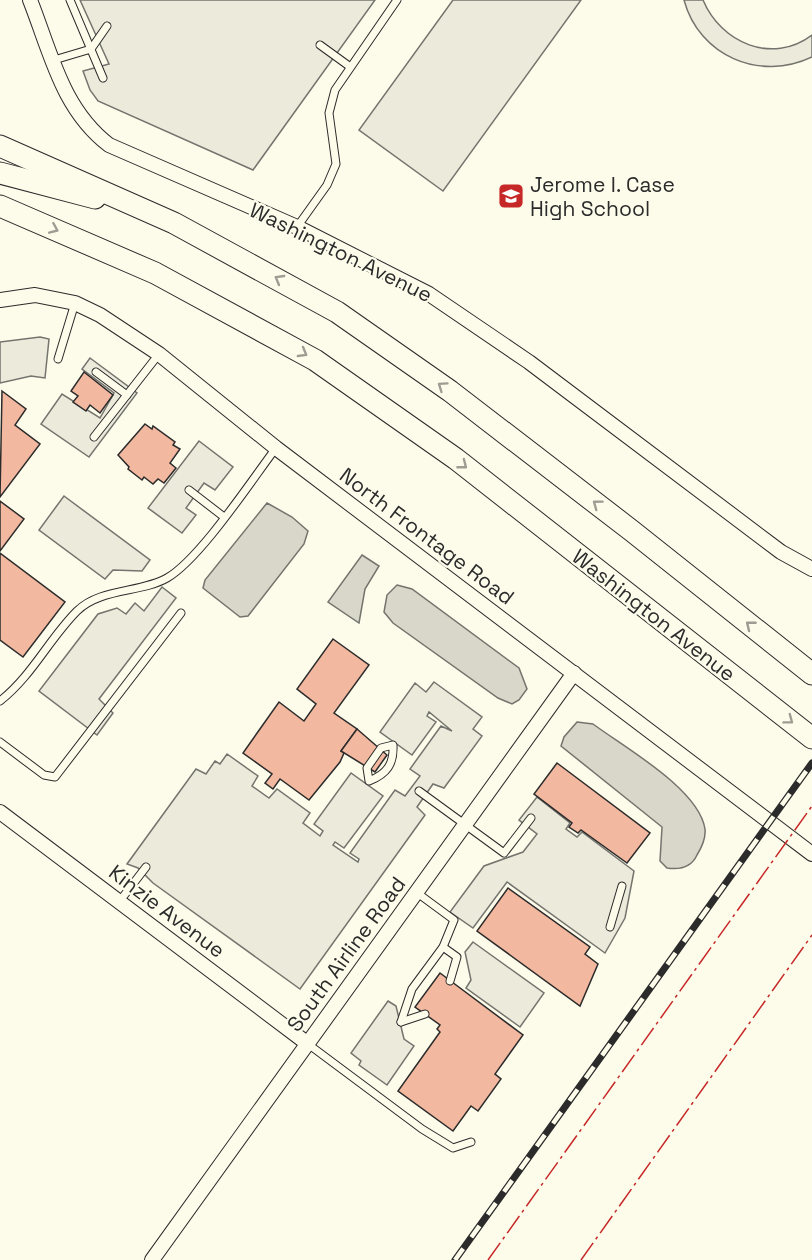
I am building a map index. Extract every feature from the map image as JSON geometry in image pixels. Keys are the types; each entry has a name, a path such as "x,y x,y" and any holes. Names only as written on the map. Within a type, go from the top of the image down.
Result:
{"main road":[{"path":"0,146 137,206 243,259 337,312 459,398 632,531 804,668"},
{"path":"0,173 70,192 137,206"},
{"name":"Washington Avenue","path":"0,206 155,273 315,360 456,459 812,738"}],"street":[{"name":"Washington Avenue","path":"30,0 70,103 90,130 109,145 297,227 429,294 529,362 781,552 812,569"},
{"name":"North Frontage Road","path":"0,300 35,296 75,303 100,315 159,354 276,448 812,854"},
{"name":"South Airline Road","path":"152,1260 574,672"},
{"name":"Kinzie Avenue","path":"0,812 308,1044"}],"lane":[{"path":"70,0 104,78"},
{"path":"297,227 327,185 336,164 328,113 335,90 349,66 397,0"},
{"path":"54,60 91,49 107,26"},
{"path":"320,45 349,66"},
{"path":"58,359 75,303"},
{"path":"94,437 159,354"},
{"path":"96,372 127,395"},
{"path":"0,701 36,665 79,609 101,598 145,588 168,577 188,561 276,448"},
{"path":"189,490 224,517"},
{"path":"0,742 44,775 55,777 181,613"},
{"path":"393,745 394,760 382,776 369,781 367,768 381,748 393,745"},
{"path":"419,791 504,852 531,818"},
{"path":"119,902 146,867"},
{"path":"610,927 622,886"},
{"path":"416,892 454,920 443,947 412,988 401,1022 425,1014"},
{"path":"443,947 457,957 450,981"},
{"path":"308,1044 422,1129 453,1148 471,1142"}],"shaded area":[{"path":"80,0 375,0 253,170 98,101 90,90 83,71 109,64"},
{"path":"453,0 581,0 443,191 359,130"},
{"path":"684,0 703,0 711,15 722,28 749,45 781,48 797,44 812,35 812,57 792,64 772,67 753,65 734,59 717,49 703,36 692,20"},
{"path":"40,337 49,339 45,378 31,376 0,383 0,342"},
{"path":"90,358 137,393 89,457 41,424 62,394 100,418 114,393 82,369"},
{"path":"199,441 233,467 215,490 204,483 186,508 196,515 182,533 148,508"},
{"path":"64,496 150,560 142,571 113,570 105,579 39,530"},
{"path":"267,503 292,517 308,531 304,544 248,616 240,617 203,588 205,580"},
{"path":"362,555 379,566 365,589 359,623 328,602"},
{"path":"397,585 412,589 519,668 527,689 519,700 512,704 498,698 393,623 384,612 387,595"},
{"path":"162,587 176,598 99,699 113,713 97,735 39,691 98,614 117,608 126,614 135,603 144,611"},
{"path":"434,682 482,717 473,729 482,736 444,788 433,784 417,807 425,815 300,989 153,883 138,868 127,864 196,769 206,774 215,761 220,764 227,754 258,776 252,786 269,798 277,789 310,813 303,823 320,836 323,831 314,824 351,773 383,796 344,848 335,842 333,845 358,862 359,859 350,853 395,790 405,796 420,776 410,769 441,726 452,731 429,712 427,716 436,722 412,755 380,732 415,683 426,692"},
{"path":"577,722 593,724 658,770 689,799 700,814 705,829 702,846 692,863 676,869 667,868 660,861 662,827 561,746 564,737"},
{"path":"537,797 570,823 566,829 577,837 582,832 634,871 625,918 605,953 507,882 473,928 450,912 484,866 523,852 537,834 519,820"},
{"path":"473,942 544,993 520,1027 466,988 471,980 465,952"},
{"path":"388,1001 396,1006 404,1039 414,1046 387,1085 359,1065 361,1061 351,1053"}],"building":[{"path":"84,372 113,395 100,413 90,405 86,411 73,402 78,396 71,391"},
{"path":"2,391 26,409 15,425 40,444 0,497"},
{"path":"145,424 152,429 153,426 175,442 173,445 180,449 170,463 176,468 164,483 158,479 153,484 144,477 142,480 128,469 129,467 118,455"},
{"path":"0,501 24,519 0,551"},
{"path":"0,553 65,602 23,657 0,640"},
{"path":"333,639 369,665 334,713 357,729 341,751 344,753 340,762 309,800 280,779 273,789 265,783 272,774 243,753 279,702 304,721 316,704 297,689"},
{"path":"357,729 387,755 375,772 341,751"},
{"path":"557,763 650,833 627,863 581,830 578,833 569,827 572,823 534,794"},
{"path":"508,888 590,947 585,954 598,964 580,1006 477,931"},
{"path":"440,973 523,1035 495,1074 501,1079 478,1111 471,1106 453,1131 398,1091 440,1032 437,1029 440,1025 415,1007"}],"railway":[{"path":"455,1260 812,763"}],"power":[{"path":"488,1260 812,806"},
{"path":"581,1260 812,935"}],"place":[{"name":"Jerome I. Case High School","path":"511,196"}]}
